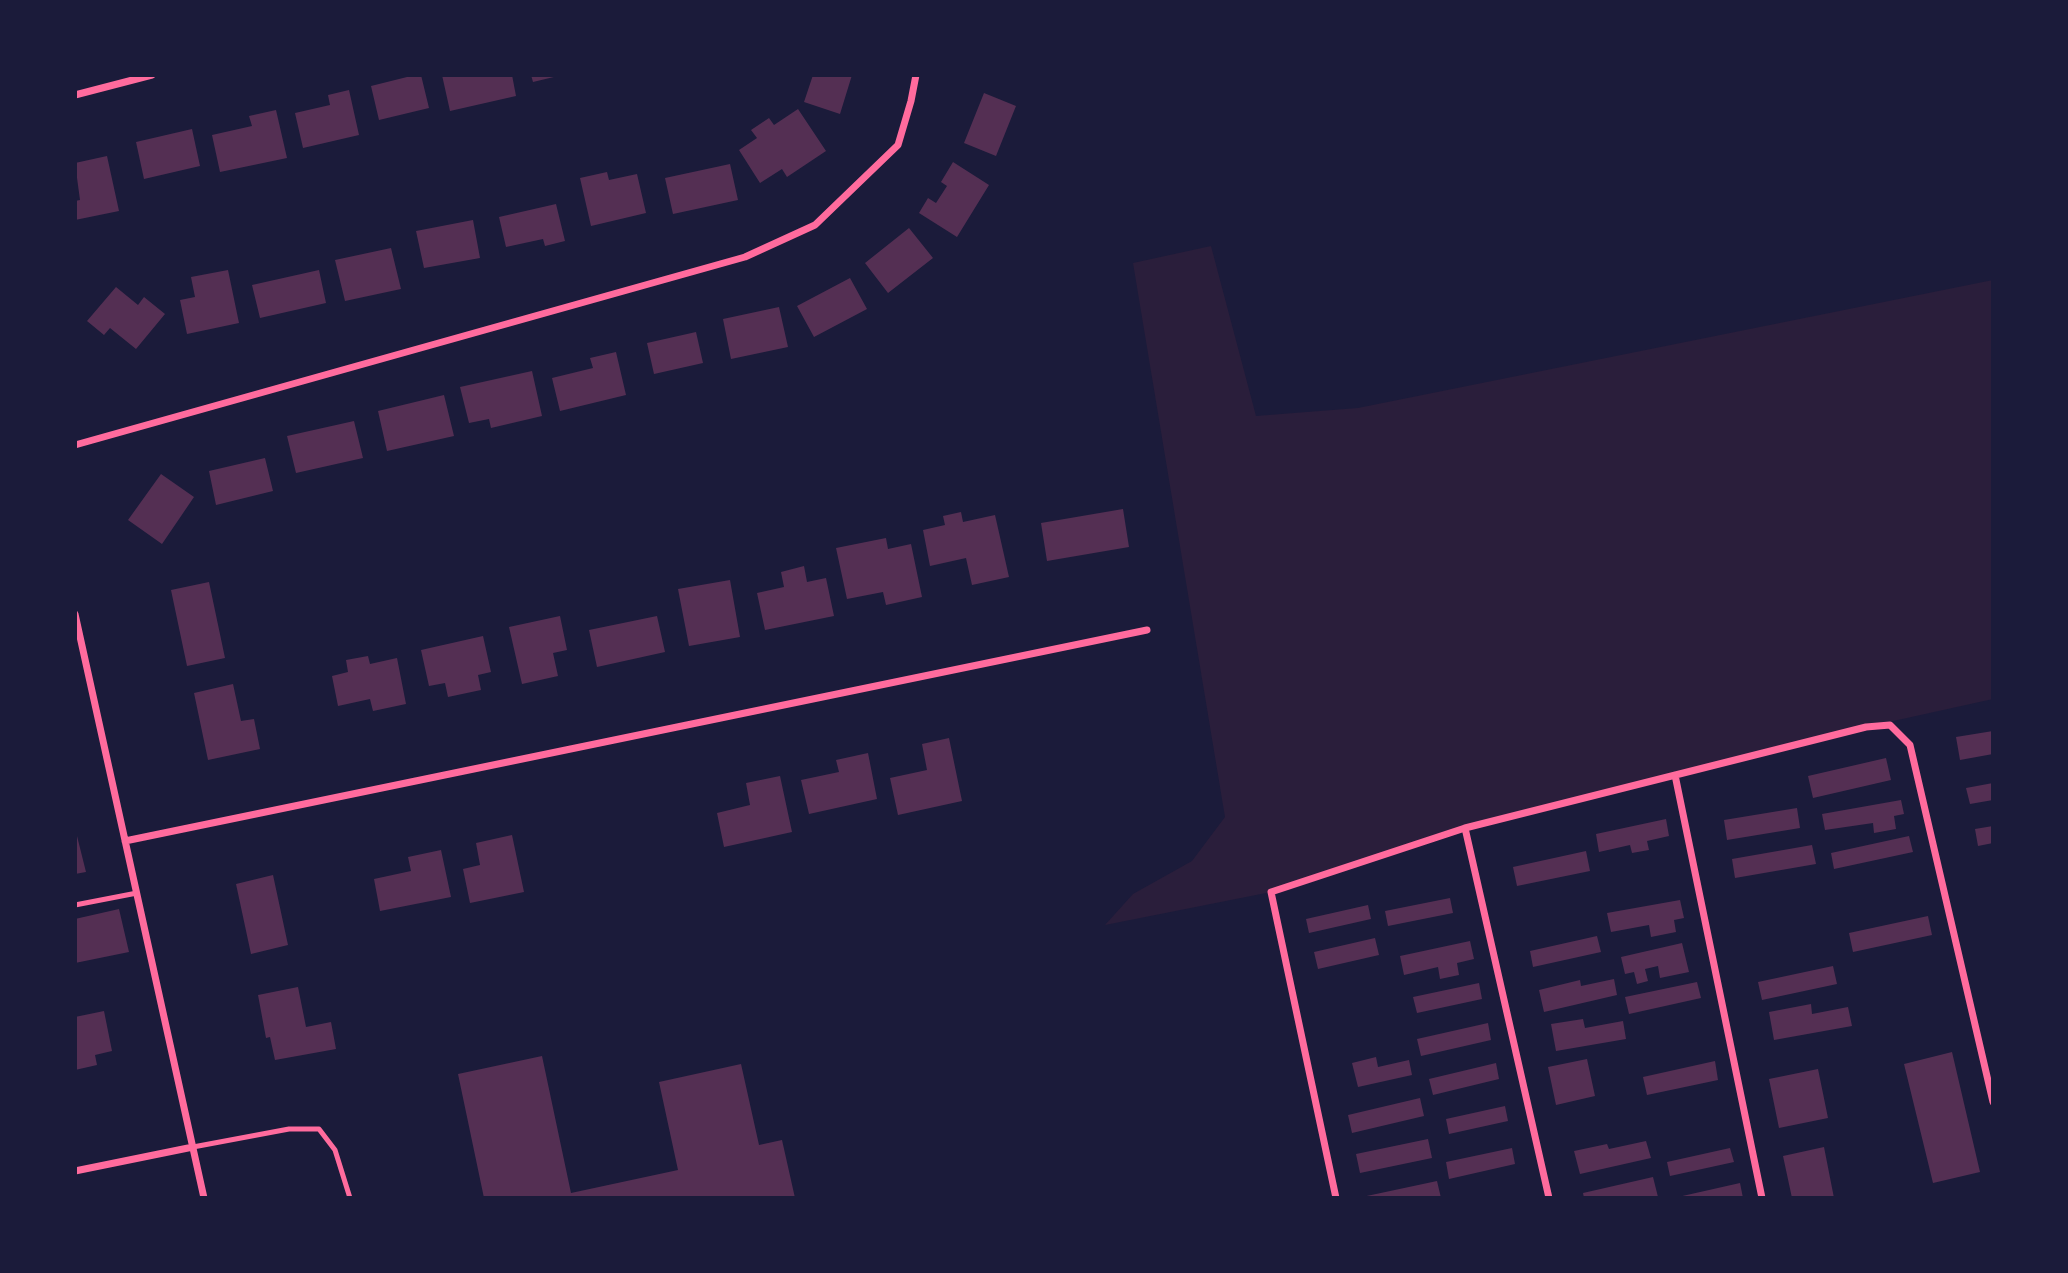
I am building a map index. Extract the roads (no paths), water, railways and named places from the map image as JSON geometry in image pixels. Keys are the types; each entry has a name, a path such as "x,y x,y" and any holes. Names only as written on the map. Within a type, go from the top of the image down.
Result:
{"street":[{"path":"75,95 152,75"},
{"path":"75,445 745,257 815,225 898,145 916,75"},
{"path":"75,614 204,1198"},
{"path":"125,841 1147,630"},
{"path":"1336,1198 1271,892 1465,828 1866,727 1890,725 1910,745 1993,1102"},
{"path":"1675,775 1762,1198"},
{"path":"1465,828 1549,1198"},
{"path":"75,1171 193,1147"}],"lane":[{"path":"75,905 137,893"},
{"path":"193,1147 289,1129 319,1129 335,1150 350,1198"}]}
